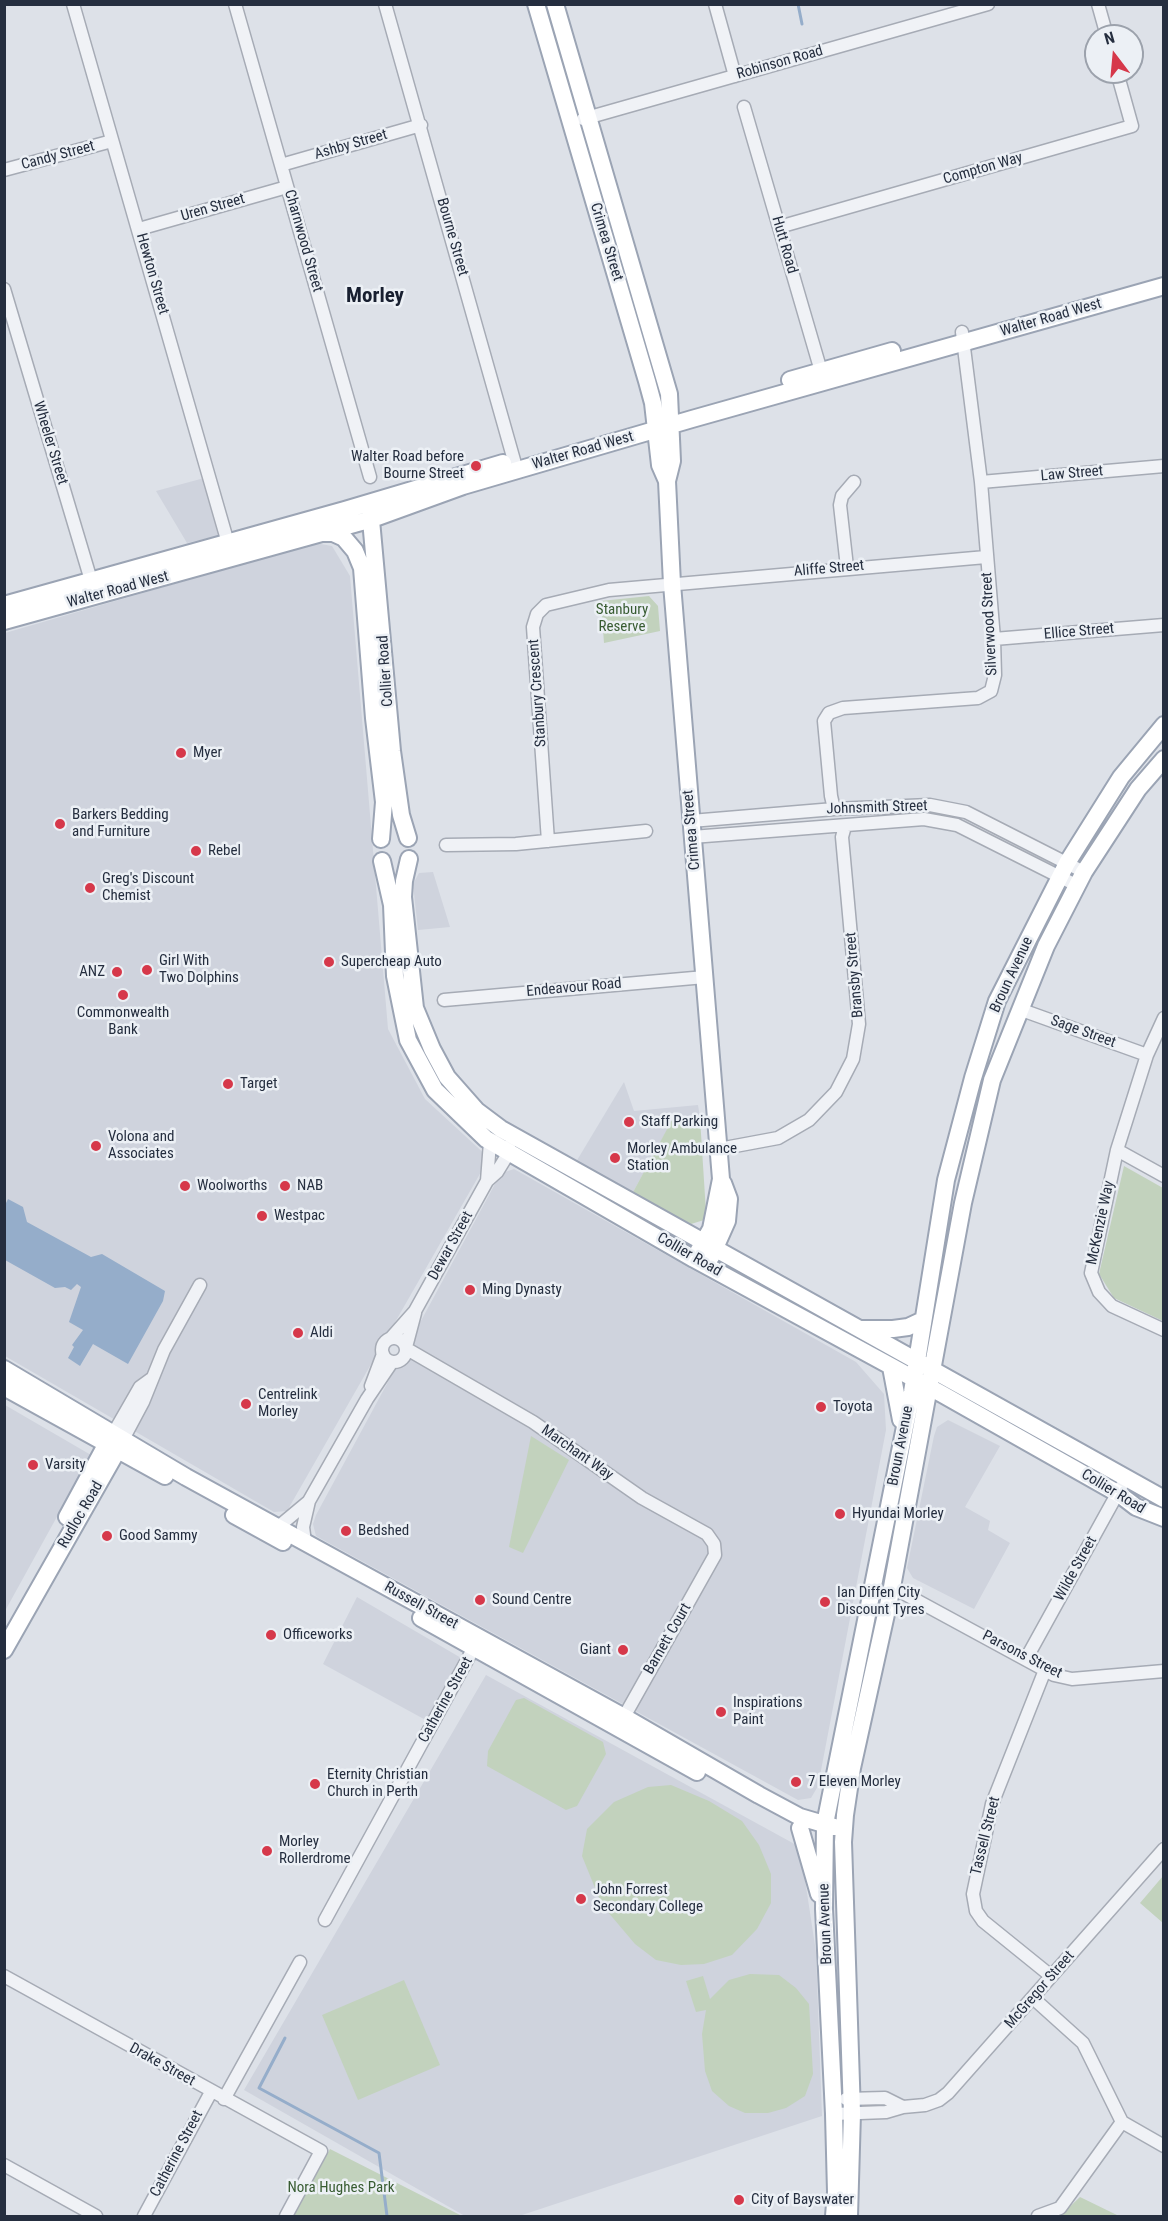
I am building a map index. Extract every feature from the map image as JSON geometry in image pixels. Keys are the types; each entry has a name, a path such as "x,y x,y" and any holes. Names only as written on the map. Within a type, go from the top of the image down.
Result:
{"main road":[{"name":"Crimea Street","path":"536,4 647,381 663,423"},
{"name":"Crimea Street","path":"555,4 666,383 660,465 667,481 672,584 721,1179 729,1199 727,1221 709,1245 700,1263"},
{"name":"Walter Road West","path":"4,621 228,543 364,513 515,465 963,337 1164,275"},
{"name":"Walter Road West","path":"963,337 1164,286"},
{"name":"Walter Road West","path":"4,605 93,589 319,533 364,513"},
{"name":"Collier Road","path":"364,513 362,568 374,718 384,802 381,839"},
{"name":"Collier Road","path":"364,513 392,751 401,815 408,838"},
{"name":"Collier Road","path":"319,533 333,533 344,538 355,551 362,568"},
{"name":"Broun Avenue","path":"849,2217 852,2105 844,1836 852,1768 892,1587 924,1419 923,1320 946,1180 973,1078 997,1001 1064,869 1121,777 1164,725"},
{"name":"Broun Avenue","path":"834,2217 836,2192 834,2107 824,1909 825,1831 830,1794 902,1445 922,1374 992,1080 1019,1009 1046,946 1081,879 1138,789 1164,759"},
{"path":"394,832 408,838 412,848 409,859 396,867 382,861 377,852 381,839 394,832"},
{"name":"Collier Road","path":"409,859 404,881 404,913 410,974 421,1024 447,1077 477,1111 508,1154 646,1230 700,1263 891,1367 922,1374 1121,1486 1136,1507 1164,1518"},
{"name":"Collier Road","path":"382,861 392,904 395,976 408,1040 435,1090 495,1135 709,1245 854,1328 969,1409 1121,1486 1164,1500"},
{"path":"854,1328 893,1329 908,1327 923,1320"},
{"path":"891,1367 900,1408 902,1445"},
{"name":"Russell Street","path":"4,1369 115,1442 476,1644 798,1821 844,1836"},
{"name":"Russell Street","path":"4,1387 186,1477 278,1527 295,1541"},
{"path":"924,1419 938,1408 969,1409"},
{"name":"Rudloc Road","path":"6,1641 115,1442"},
{"path":"824,1909 798,1821 819,1806 830,1794"}],"street":[{"name":"Hewton Street","path":"73,4 228,543"},
{"name":"Charnwood Street","path":"235,4 370,477"},
{"name":"Bourne Street","path":"385,4 421,125 515,465"},
{"path":"715,4 735,76"},
{"name":"Robinson Road","path":"571,123 988,4"},
{"path":"1098,4 1104,24"},
{"name":"Compton Way","path":"779,226 1132,126 1120,84"},
{"name":"Hutt Road","path":"744,107 822,377"},
{"name":"Ashby Street","path":"281,165 421,125"},
{"name":"Candy Street","path":"4,170 112,141"},
{"name":"Uren Street","path":"139,230 287,187"},
{"name":"Wheeler Street","path":"4,289 93,589"},
{"name":"Silverwood Street","path":"834,809 824,721 829,713 843,708 978,698 991,691 995,675 994,639 981,482 963,337"},
{"name":"Law Street","path":"981,482 1164,466"},
{"path":"847,567 840,505 842,496 854,482"},
{"name":"Aliffe Street","path":"672,584 847,567 986,557"},
{"name":"Stanbury Crescent","path":"548,841 533,627 537,614 546,605 596,592 672,584"},
{"name":"Ellice Street","path":"994,639 1164,625"},
{"name":"Johnsmith Street","path":"691,829 834,809 930,805 966,812 1081,879"},
{"name":"Johnsmith Street","path":"691,829 845,826 924,819 957,825 1064,869"},
{"name":"Bransby Street","path":"719,1149 778,1138 809,1120 836,1092 854,1059 859,1024 842,837 845,826"},
{"path":"446,845 548,841 646,831"},
{"name":"Endeavour Road","path":"444,1000 705,977"},
{"name":"Sage Street","path":"1019,1009 1147,1055"},
{"name":"McKenzie Way","path":"1164,1018 1147,1055 1117,1150 1091,1273 1099,1292 1112,1306 1164,1330"},
{"name":"Dewar Street","path":"487,1181 495,1135"},
{"path":"1117,1150 1164,1176"},
{"name":"Dewar Street","path":"295,1541 303,1527 309,1501 367,1399 402,1355 415,1311 487,1181 497,1172 508,1154"},
{"name":"Rudloc Road","path":"115,1442 140,1387 152,1378 200,1284"},
{"name":"Dewar Street","path":"367,1399 384,1344 415,1311"},
{"path":"382,1354 402,1355 399,1338 391,1338"},
{"name":"Marchant Way","path":"402,1355 431,1364 533,1422 642,1498 707,1534 715,1550"},
{"name":"Wilde Street","path":"1026,1659 1121,1486"},
{"name":"Dewar Street","path":"278,1527 309,1501"},
{"name":"Barnett Court","path":"621,1723 697,1589 715,1550"},
{"name":"Parsons Street","path":"892,1587 1046,1670 1072,1679 1164,1671"},
{"name":"Catherine Street","path":"325,1920 476,1644"},
{"name":"Tassell Street","path":"1046,1670 992,1804 973,1894 976,1911 983,1921 1051,1976"},
{"name":"McGregor Street","path":"834,2107 885,2098 903,2107 925,2105 948,2094 1164,1849"},
{"path":"224,2099 300,1962"},
{"name":"Drake Street","path":"4,1976 321,2151 286,2217"},
{"path":"1033,1998 1083,2043 1122,2122 1164,2146"},
{"name":"Catherine Street","path":"144,2217 211,2092"},
{"path":"1038,2217 1060,2208 1122,2122"},
{"path":"4,2165 96,2217"}],"shaded area":[{"path":"208,477 225,534 187,543 156,491"},
{"path":"315,543 332,546 350,576 388,1029 425,1099 489,1158 287,1511 274,1512 5,1356 5,633"},
{"path":"433,872 450,927 418,930 413,884 419,873"},
{"path":"624,1082 634,1111 698,1105 700,1118 672,1121 632,1194 576,1162"},
{"path":"514,1169 856,1362 884,1394 886,1430 818,1786 811,1798 798,1800 316,1536 313,1524 316,1515 495,1184 505,1172"},
{"path":"5,1405 91,1455 5,1611"},
{"path":"948,1420 1000,1446 965,1507 990,1521 988,1530 1010,1543 974,1609 913,1578 907,1568 934,1436 937,1427"},
{"path":"357,1597 468,1662 433,1724 323,1664"},
{"name":"John Forrest Secondary College","path":"486,1675 800,1847 816,1952 822,2116 519,2216 465,2216 244,2090"}],"green space":[{"name":"Stanbury Reserve","path":"649,596 658,606 660,631 604,643 601,601"},
{"path":"700,1118 706,1212 704,1220 691,1224 632,1194 672,1120"},
{"path":"1124,1166 1163,1188 1163,1321 1114,1298 1099,1274"},
{"path":"531,1436 569,1460 523,1553 509,1547"},
{"path":"524,1698 603,1742 606,1754 577,1806 566,1810 487,1766 488,1751 516,1700"},
{"path":"671,1785 709,1801 742,1821 759,1845 771,1874 771,1903 757,1929 732,1955 704,1964 681,1965 656,1960 635,1944 602,1905 582,1856 587,1829 614,1802 648,1787"},
{"path":"1163,1876 1163,1923 1140,1903"},
{"path":"750,1974 779,1975 796,1988 809,2004 813,2074 805,2096 786,2108 768,2113 745,2113 729,2106 712,2091 705,2071 702,2034 706,2010 696,2012 686,1981 703,1976 710,1999 729,1980"},
{"path":"404,1980 440,2065 358,2100 322,2015"},
{"name":"Nora Hughes Park","path":"330,2149 462,2216 294,2216"},
{"path":"1080,2197 1119,2216 1060,2216"}],"water":[{"path":"8,1199 23,1207 27,1222 91,1257 102,1254 165,1291 163,1301 128,1364 93,1344 80,1366 68,1358 74,1347 72,1345 83,1330 69,1322 81,1287 77,1284 71,1290 65,1287 55,1288 5,1260 5,1205"}],"waterway":[{"path":"798,4 802,24"},
{"path":"285,2038 259,2088 379,2153 387,2216"}],"place":[{"name":"Walter Road before Bourne Street","path":"476,466"},
{"name":"Myer","path":"181,753"},
{"name":"Barkers Bedding and Furniture","path":"60,824"},
{"name":"Rebel","path":"196,851"},
{"name":"Greg's Discount Chemist","path":"90,888"},
{"name":"Supercheap Auto","path":"329,962"},
{"name":"Girl With Two Dolphins","path":"147,970"},
{"name":"ANZ","path":"117,972"},
{"name":"Commonwealth Bank","path":"123,995"},
{"name":"Target","path":"228,1084"},
{"name":"Staff Parking","path":"629,1122"},
{"name":"Volona and Associates","path":"96,1146"},
{"name":"Morley Ambulance Station","path":"615,1158"},
{"name":"Woolworths","path":"185,1186"},
{"name":"NAB","path":"285,1186"},
{"name":"Westpac","path":"262,1216"},
{"name":"Ming Dynasty","path":"470,1290"},
{"name":"Aldi","path":"298,1333"},
{"name":"Centrelink Morley","path":"246,1404"},
{"name":"Toyota","path":"821,1407"},
{"name":"Varsity","path":"33,1465"},
{"name":"Hyundai Morley","path":"840,1514"},
{"name":"Bedshed","path":"346,1531"},
{"name":"Good Sammy","path":"107,1536"},
{"name":"Sound Centre","path":"480,1600"},
{"name":"Ian Diffen City Discount Tyres","path":"825,1602"},
{"name":"Officeworks","path":"271,1635"},
{"name":"Giant","path":"623,1650"},
{"name":"Inspirations Paint","path":"721,1712"},
{"name":"7 Eleven Morley","path":"796,1782"},
{"name":"Eternity Christian Church in Perth","path":"315,1784"},
{"name":"Morley Rollerdrome","path":"267,1851"},
{"name":"John Forrest Secondary College","path":"581,1899"},
{"name":"City of Bayswater","path":"739,2200"}],"district":[{"name":"Morley","path":"375,297"}]}
